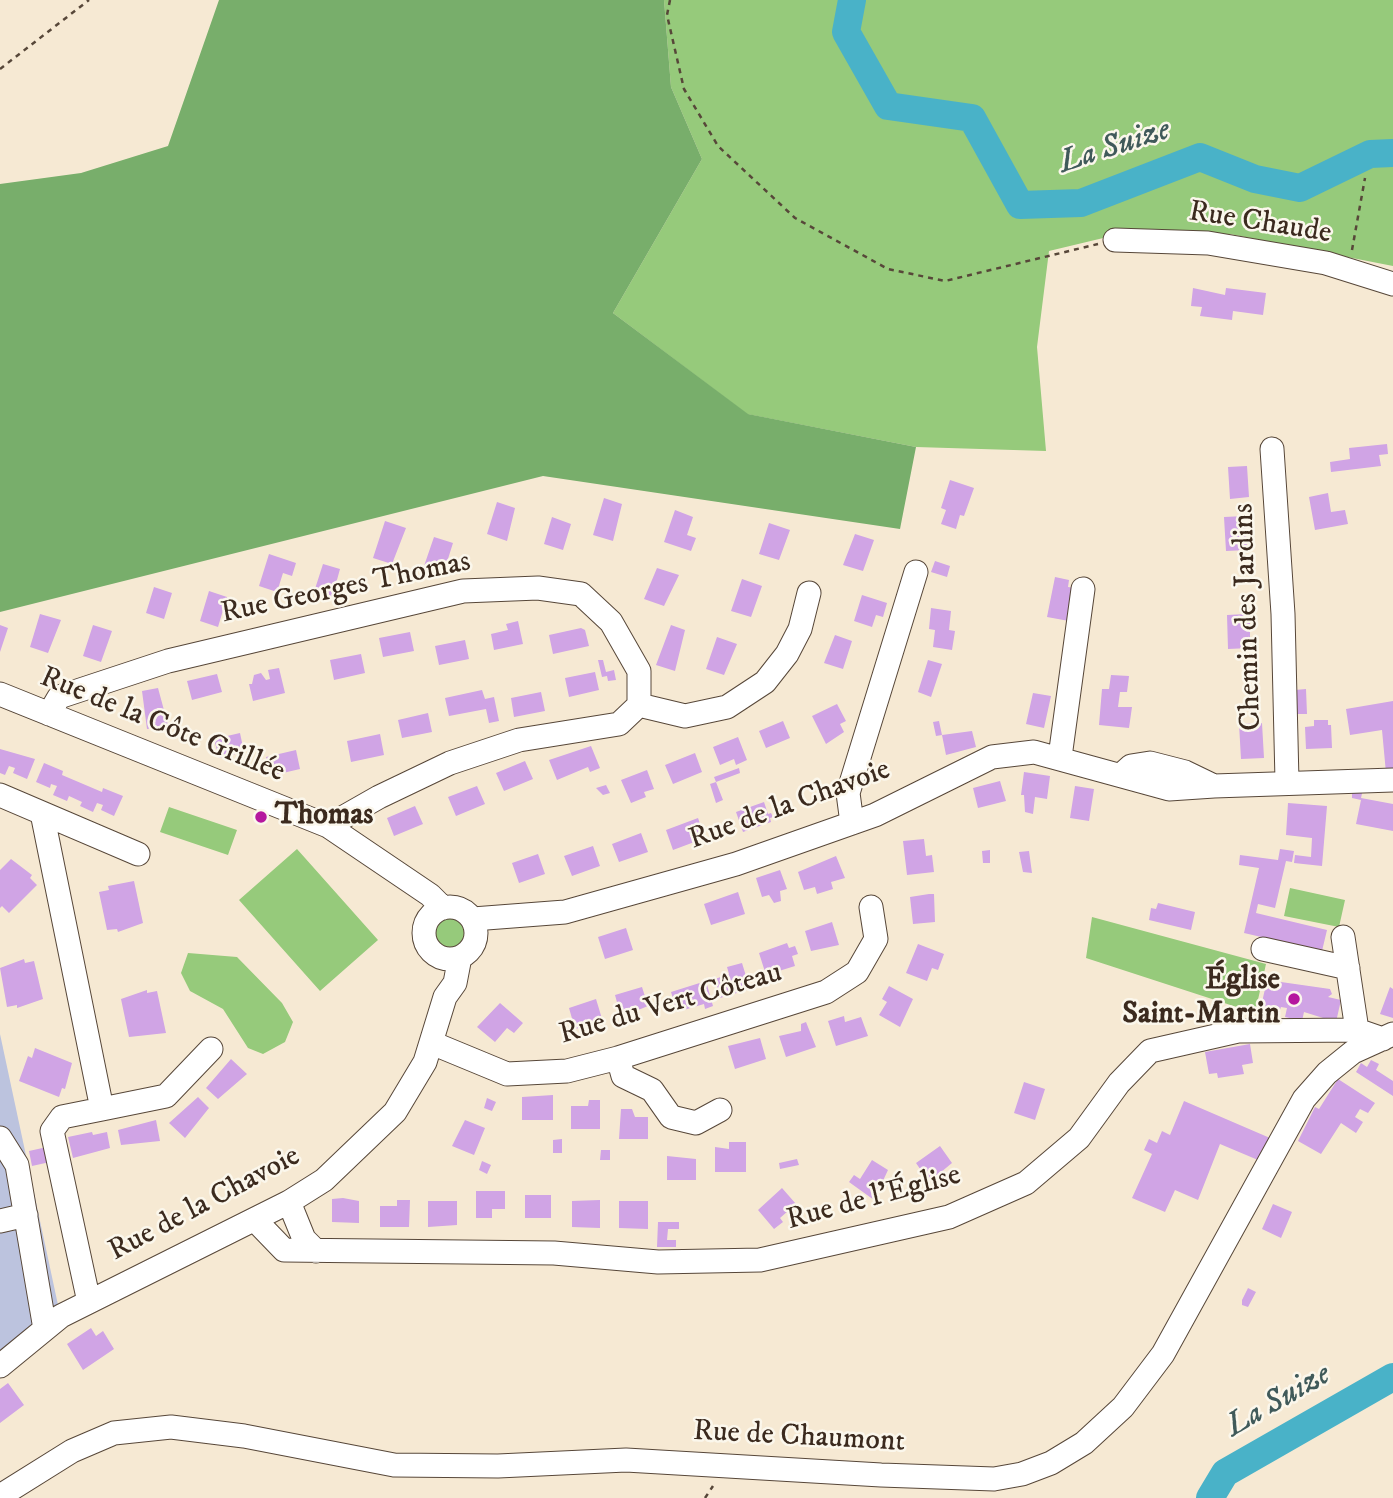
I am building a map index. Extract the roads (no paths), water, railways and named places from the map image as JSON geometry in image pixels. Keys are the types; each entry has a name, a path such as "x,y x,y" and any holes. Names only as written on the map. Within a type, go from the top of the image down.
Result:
{"street":[{"name":"Rue Chaude","path":"1115,240 1208,243 1326,263 1393,284"},
{"name":"Chemin des Jardins","path":"1272,449 1283,614 1287,781"},
{"path":"852,823 848,793 916,572"},
{"name":"Rue Georges Thomas","path":"49,714 59,697 167,661 276,633 463,591 538,588 581,594 611,622 639,671 639,705"},
{"path":"1060,757 1083,589"},
{"path":"328,826 379,797 450,763 519,740 619,724 639,705 685,716 727,707 765,681 787,654 800,629 809,593"},
{"name":"Rue de la Côte Grillée","path":"0,694 328,826 406,882 430,895 443,908"},
{"name":"Rue de la Chavoie","path":"473,919 565,912 736,864 875,815 992,757 1034,752 1121,775 1131,766 1150,763 1185,772 1214,786 1287,781 1393,780"},
{"path":"0,795 138,854"},
{"path":"43,813 102,1109"},
{"path":"406,882 425,928 427,945 450,957 473,945 476,937 473,919 460,908 443,908 430,916 425,928"},
{"name":"Rue du Vert Côteau","path":"432,1043 507,1074 567,1071 618,1058 826,992 856,972 876,939 871,907"},
{"path":"1343,937 1357,1030"},
{"path":"1263,950 1348,968"},
{"name":"Rue de la Chavoie","path":"0,1366 61,1317 255,1220 324,1180 395,1112 425,1062 445,997 450,957"},
{"name":"Rue de l'Église","path":"255,1220 284,1250 554,1254 658,1262 760,1260 868,1238 949,1217 1026,1183 1079,1138 1119,1083 1150,1051 1238,1031 1357,1030 1388,1036"},
{"name":"Rue de Chaumont","path":"0,1496 72,1451 114,1433 171,1427 244,1436 394,1465 498,1466 626,1460 894,1476 994,1479 1022,1474 1051,1462 1084,1443 1123,1407 1163,1354 1304,1099 1327,1073 1353,1052 1388,1036"},
{"path":"89,1302 52,1131 62,1117 166,1096 211,1049"},
{"path":"618,1058 623,1076 652,1090 671,1117 696,1123 720,1110"},
{"path":"0,1138 17,1165 45,1329"},
{"path":"289,1202 304,1239 316,1251"},
{"path":"0,1221 26,1216"}],"waterway":[{"name":"La Suize","path":"852,0 846,32 888,106 972,118 1020,205 1081,203 1200,157 1255,179 1300,188 1370,154 1393,153"},
{"name":"La Suize","path":"1210,1498 1225,1473 1393,1377"}],"place":[{"name":"Thomas","path":"261,817"},
{"name":"Église Saint-Martin","path":"1294,999"}]}
